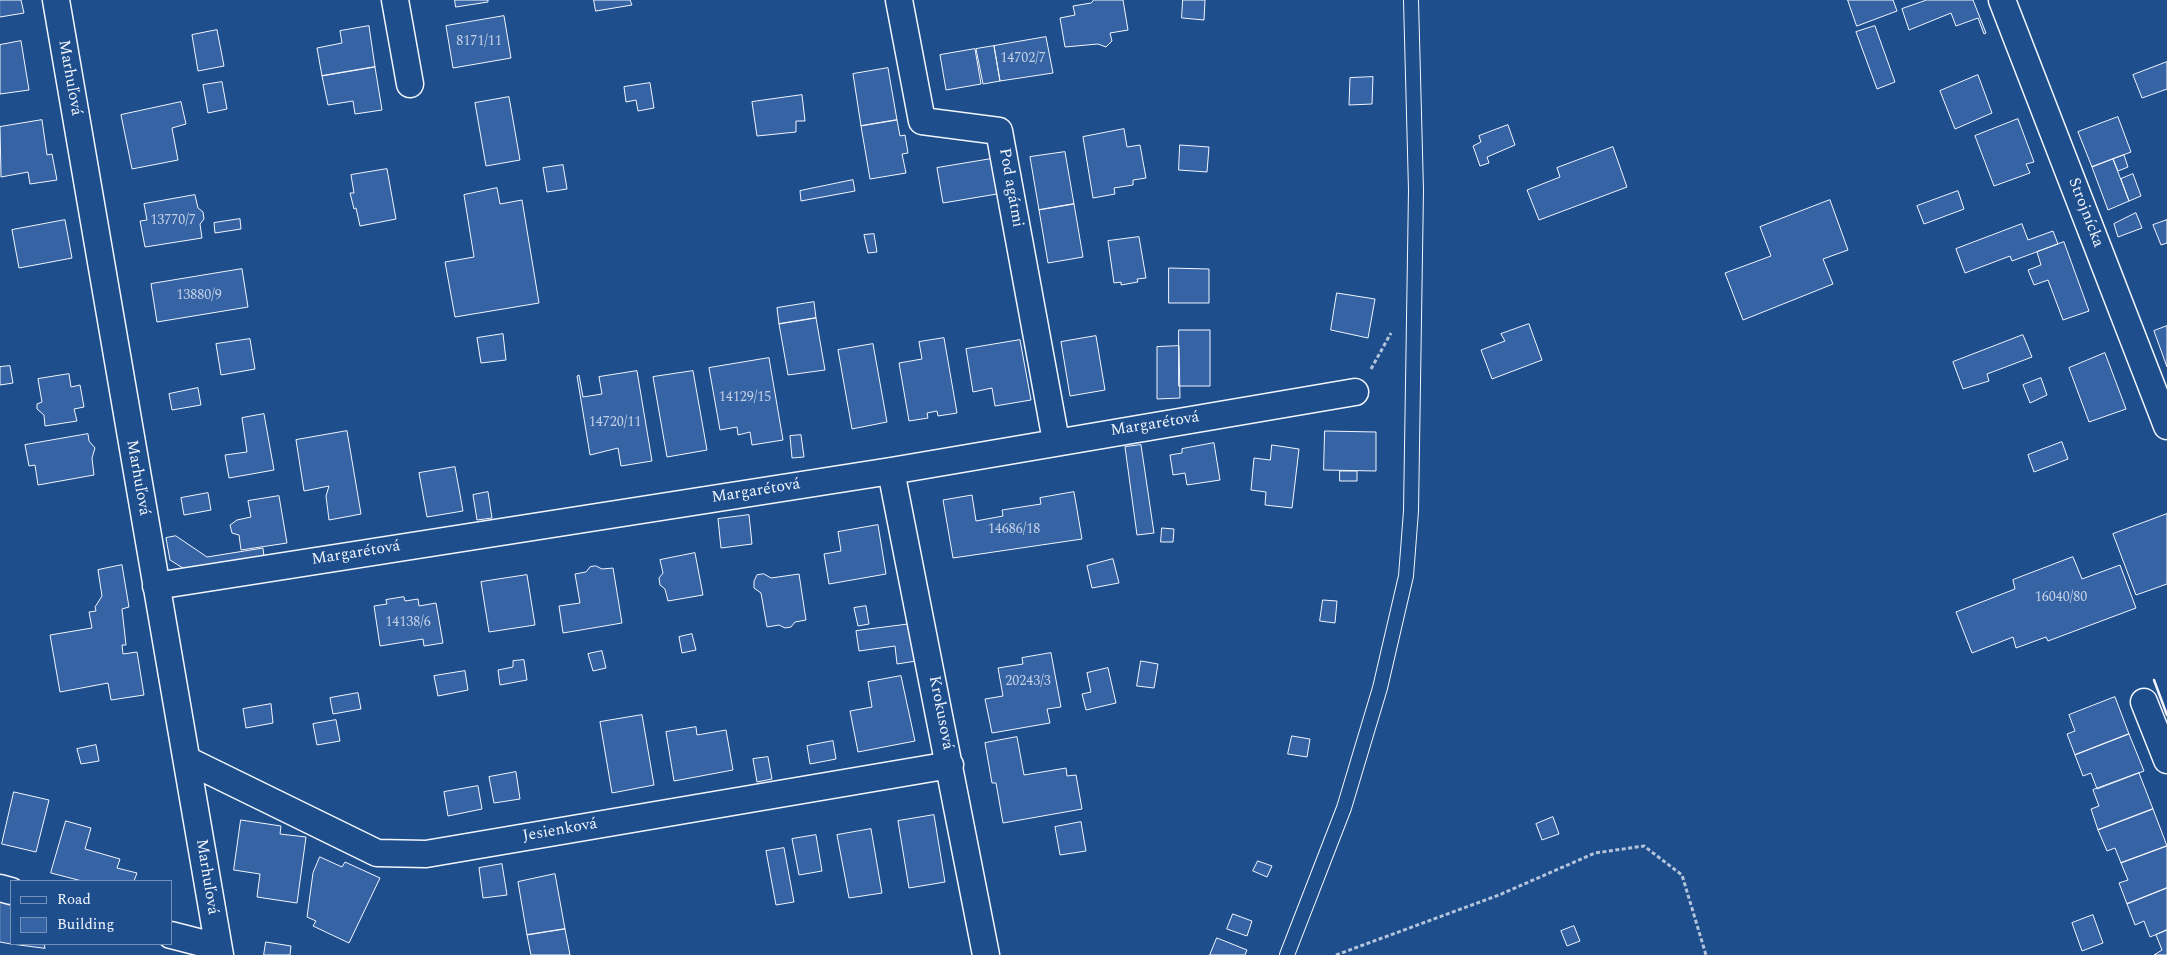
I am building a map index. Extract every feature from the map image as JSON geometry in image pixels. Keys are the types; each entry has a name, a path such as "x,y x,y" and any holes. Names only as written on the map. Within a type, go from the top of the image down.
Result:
{"street":[{"name":"Marhuľová","path":"56,0 219,951"},
{"path":"395,0 410,84"},
{"name":"Pod agátmi","path":"899,0 922,121 999,131 1056,442"},
{"name":"Strojnícka","path":"2002,0 2167,426"},
{"name":"Margarétová","path":"156,586 891,471 1355,392"},
{"name":"Krokusová","path":"891,471 986,955"},
{"path":"2144,702 2167,760"},
{"name":"Jesienková","path":"187,760 377,853 416,854 950,765"},
{"path":"172,935 219,951"}],"lane":[{"path":"1287,955 1344,808 1380,688 1406,576 1411,511 1416,190 1411,0"}],"path":[{"path":"1355,392 1375,363 1395,324"},
{"path":"1336,955 1499,895 1596,852 1644,846 1682,875 1706,955"}],"building":[{"path":"0,0 21,0 24,13 0,17"},
{"path":"455,0 488,0 488,2 456,7"},
{"path":"594,0 630,0 632,5 596,11"},
{"path":"1094,0 1123,0 1128,30 1110,33 1112,41 1106,47 1098,44 1065,47 1060,18 1075,15 1073,6 1091,3"},
{"path":"1183,0 1205,0 1204,20 1182,18"},
{"path":"1848,0 1893,0 1897,11 1857,26"},
{"path":"1927,0 1973,0 1986,33 1984,34 1978,18 1956,26 1951,13 1909,30 1902,9"},
{"path":"504,16 511,58 453,68 446,26"},
{"path":"369,26 375,67 322,76 317,48 342,43 340,31"},
{"path":"1875,26 1895,82 1877,89 1856,32"},
{"path":"217,30 224,66 198,71 192,35"},
{"path":"1046,37 1053,73 1000,81 994,46"},
{"path":"21,41 29,90 0,94 0,45"},
{"path":"994,46 1000,81 983,84 976,49"},
{"path":"975,49 981,84 946,90 940,55"},
{"path":"2167,62 2167,89 2142,98 2133,75"},
{"path":"375,67 382,110 355,114 353,101 328,105 322,76"},
{"path":"888,68 897,120 861,126 853,74"},
{"path":"1978,75 1992,113 1955,129 1940,91"},
{"path":"1373,77 1372,104 1349,105 1350,78"},
{"path":"222,82 227,109 208,113 203,85"},
{"path":"650,83 654,108 638,111 636,100 626,102 624,87"},
{"path":"802,95 805,121 796,121 796,132 757,136 752,102"},
{"path":"509,97 520,160 486,166 475,103"},
{"path":"181,102 186,124 172,128 178,160 132,169 121,115"},
{"path":"2118,117 2131,152 2092,167 2078,132"},
{"path":"2018,119 2034,162 2026,164 2030,173 1994,186 1975,136"},
{"path":"42,120 47,155 52,154 57,180 30,184 28,172 1,177 0,127"},
{"path":"897,120 900,136 905,135 908,153 902,154 906,173 870,179 861,126"},
{"path":"1508,125 1515,145 1487,157 1489,163 1480,166 1473,146 1481,142 1479,136"},
{"path":"1124,129 1127,147 1140,145 1146,178 1133,180 1133,185 1114,188 1115,194 1093,198 1083,137"},
{"path":"1180,145 1209,147 1207,172 1179,170"},
{"path":"1613,147 1627,187 1539,220 1527,190 1560,177 1557,168"},
{"path":"1065,152 1074,204 1039,210 1030,157"},
{"path":"2124,155 2128,167 2118,171 2113,159"},
{"path":"991,159 997,194 943,203 937,168"},
{"path":"2113,159 2129,201 2108,210 2092,167"},
{"path":"563,165 567,189 547,192 543,168"},
{"path":"387,169 396,219 360,226 350,193 354,193 351,175"},
{"path":"2133,174 2141,196 2129,201 2121,179"},
{"path":"853,180 855,191 801,201 800,191"},
{"path":"497,188 500,204 522,200 539,303 455,317 445,262 474,257 464,195"},
{"path":"1958,191 1964,209 1924,224 1917,206"},
{"path":"195,195 198,208 203,212 204,219 200,224 202,238 145,247 140,221 147,220 144,204"},
{"path":"1830,200 1848,250 1823,259 1833,284 1743,320 1725,273 1771,256 1760,227"},
{"path":"1074,204 1083,257 1048,263 1039,210"},
{"path":"2136,213 2142,228 2118,237 2114,224"},
{"path":"240,219 241,229 215,233 214,223"},
{"path":"65,220 72,258 19,268 12,230"},
{"path":"2167,220 2167,243 2161,245 2153,225"},
{"path":"2022,224 2028,240 2053,231 2058,244 2012,261 2010,256 1965,273 1956,249"},
{"path":"874,234 877,252 868,253 864,235"},
{"path":"1139,237 1146,278 1137,279 1138,282 1121,285 1121,282 1114,283 1108,241"},
{"path":"2064,242 2089,311 2063,320 2048,280 2034,285 2028,270 2041,265 2037,252"},
{"path":"1169,268 1209,269 1209,303 1169,303"},
{"path":"242,269 248,307 157,322 151,284"},
{"path":"1337,293 1375,299 1368,338 1331,330"},
{"path":"814,302 816,318 779,324 777,308"},
{"path":"816,318 825,370 788,375 779,324"},
{"path":"1529,324 1542,360 1492,379 1481,350 1505,341 1501,334"},
{"path":"2167,326 2167,367 2154,331"},
{"path":"1179,330 1210,330 1210,386 1179,386"},
{"path":"503,334 506,360 481,363 477,338"},
{"path":"2023,335 2032,357 1987,374 1989,381 1963,389 1953,362"},
{"path":"1096,336 1105,390 1070,396 1061,342"},
{"path":"944,338 957,413 938,416 937,411 927,413 928,418 909,421 899,363 922,359 919,342"},
{"path":"250,339 255,369 221,375 216,344"},
{"path":"1020,340 1031,400 995,406 992,388 973,392 966,349"},
{"path":"873,344 887,422 852,429 838,350"},
{"path":"1179,346 1180,398 1157,399 1157,347"},
{"path":"2105,353 2126,409 2089,422 2069,368"},
{"path":"769,358 783,440 752,445 750,432 738,435 737,427 720,430 709,368"},
{"path":"10,366 13,383 0,385 0,367"},
{"path":"637,371 652,461 621,466 618,448 590,455 577,376 579,375 583,397 602,394 599,377"},
{"path":"693,371 707,450 667,457 653,377"},
{"path":"69,374 71,387 80,385 84,407 74,409 77,421 45,426 44,415 37,409 37,404 42,402 38,379"},
{"path":"2041,378 2047,395 2030,403 2023,385"},
{"path":"198,388 201,405 172,410 169,394"},
{"path":"264,414 274,470 229,478 225,455 247,452 242,418"},
{"path":"347,431 361,514 329,520 326,496 329,486 304,491 296,440"},
{"path":"1325,431 1376,432 1376,471 1324,470"},
{"path":"88,434 89,441 95,448 92,458 94,475 38,485 35,465 29,466 25,445"},
{"path":"801,435 804,457 792,458 790,436"},
{"path":"2062,442 2068,459 2034,472 2028,455"},
{"path":"1214,443 1220,480 1187,485 1185,473 1173,475 1170,455 1182,453 1182,449"},
{"path":"1141,445 1154,533 1137,535 1125,447"},
{"path":"1272,445 1299,449 1292,508 1265,505 1266,492 1251,490 1254,458 1270,460"},
{"path":"455,467 463,511 427,517 419,473"},
{"path":"1340,471 1357,471 1357,481 1340,481"},
{"path":"488,492 492,518 477,520 473,495"},
{"path":"1074,492 1082,539 953,558 943,500 972,495 976,521 1003,516 1002,510 1041,504 1040,498"},
{"path":"208,493 211,510 184,515 181,498"},
{"path":"279,496 287,543 241,550 239,535 232,533 230,525 237,520 251,517 248,501"},
{"path":"2167,514 2167,584 2136,595 2113,534"},
{"path":"749,515 752,544 721,548 718,519"},
{"path":"878,525 886,574 829,584 824,554 841,551 838,532"},
{"path":"1162,528 1174,529 1173,542 1161,542"},
{"path":"176,536 207,557 263,548 264,557 186,570 170,560 166,538"},
{"path":"695,553 703,595 668,601 665,589 660,585 659,578 663,573 660,560"},
{"path":"2073,557 2082,579 2120,565 2136,608 2048,641 2046,637 2016,648 2013,637 1972,653 1956,612 2015,589 2013,580"},
{"path":"1113,559 1119,583 1092,588 1087,566"},
{"path":"122,565 129,607 122,609 126,645 122,645 123,654 137,652 144,695 111,700 108,683 60,692 50,635 92,628 89,612 96,611 95,607 102,596 98,570"},
{"path":"596,566 602,569 613,568 622,623 563,633 559,606 580,603 575,574 586,572 590,567"},
{"path":"764,574 771,578 799,574 806,620 795,622 791,627 785,628 779,625 767,627 761,593 754,588 754,581 757,575"},
{"path":"527,575 535,625 489,632 481,582"},
{"path":"404,597 405,601 418,599 419,606 436,603 443,643 424,646 423,639 380,646 374,606 387,604 386,600"},
{"path":"1323,600 1337,601 1335,623 1320,621"},
{"path":"866,606 869,624 858,626 854,608"},
{"path":"911,624 916,661 897,664 895,646 859,651 856,631"},
{"path":"692,634 696,650 682,653 679,637"},
{"path":"602,651 606,668 593,671 588,654"},
{"path":"1051,653 1061,707 1047,709 1050,723 992,733 985,699 1003,696 998,668 1023,664 1022,658"},
{"path":"524,660 527,680 500,685 498,670 513,667 513,661"},
{"path":"1141,661 1158,664 1154,688 1137,686"},
{"path":"1108,668 1116,703 1086,710 1082,694 1091,692 1087,673"},
{"path":"465,671 468,690 438,696 434,676"},
{"path":"901,676 915,741 858,752 850,711 872,707 868,682"},
{"path":"358,693 361,709 333,714 330,698"},
{"path":"2115,697 2129,734 2075,755 2067,734 2075,731 2069,715"},
{"path":"271,704 273,723 246,728 243,709"},
{"path":"642,715 654,785 612,793 600,722"},
{"path":"336,720 340,741 317,745 313,724"},
{"path":"696,727 697,735 726,730 733,770 674,781 666,732"},
{"path":"2129,734 2144,771 2097,789 2091,773 2083,776 2075,755"},
{"path":"1292,736 1310,739 1307,757 1288,754"},
{"path":"1017,737 1024,775 1066,768 1067,776 1076,775 1082,809 1003,823 996,783 992,783 985,743"},
{"path":"833,741 836,759 810,764 807,746"},
{"path":"96,745 99,761 81,764 77,749"},
{"path":"768,757 772,779 757,782 753,759"},
{"path":"516,772 520,799 494,803 489,777"},
{"path":"2139,773 2153,809 2098,830 2091,809 2099,806 2093,790"},
{"path":"478,786 482,809 448,816 444,792"},
{"path":"14,792 49,800 36,852 2,844"},
{"path":"2153,809 2167,846 2121,863 2115,848 2107,851 2098,830"},
{"path":"934,815 945,882 909,888 898,821"},
{"path":"1553,817 1559,834 1542,840 1536,824"},
{"path":"241,820 281,826 280,834 306,837 297,903 257,897 260,874 234,870"},
{"path":"66,821 91,828 85,849 120,859 117,868 137,873 134,880 78,880 51,873"},
{"path":"1081,822 1086,851 1060,855 1055,827"},
{"path":"871,829 882,893 849,898 837,835"},
{"path":"816,835 822,871 799,875 792,839"},
{"path":"2167,846 2167,888 2127,904 2119,883 2128,880 2121,863"},
{"path":"784,848 794,902 776,905 766,851"},
{"path":"320,857 342,867 345,862 380,878 349,943 313,926 316,921 307,917 313,873"},
{"path":"1258,861 1272,866 1267,877 1253,871"},
{"path":"502,864 507,895 483,898 479,868"},
{"path":"555,874 565,929 527,935 518,882"},
{"path":"2167,888 2167,930 2150,937 2144,921 2135,925 2127,904"},
{"path":"0,899 10,903 10,944 0,942"},
{"path":"1233,914 1252,921 1247,936 1227,929"},
{"path":"2093,915 2103,943 2082,951 2072,923"},
{"path":"1574,926 1580,941 1567,946 1561,931"},
{"path":"565,929 570,955 531,955 527,935"},
{"path":"2167,930 2167,955 2154,955 2162,950 2156,935"},
{"path":"1217,938 1247,950 1245,955 1210,955"},
{"path":"266,942 291,946 290,955 264,955"},
{"path":"20,945 44,945 45,948"}],"wall":[{"path":"2154,680 2167,715"}]}
